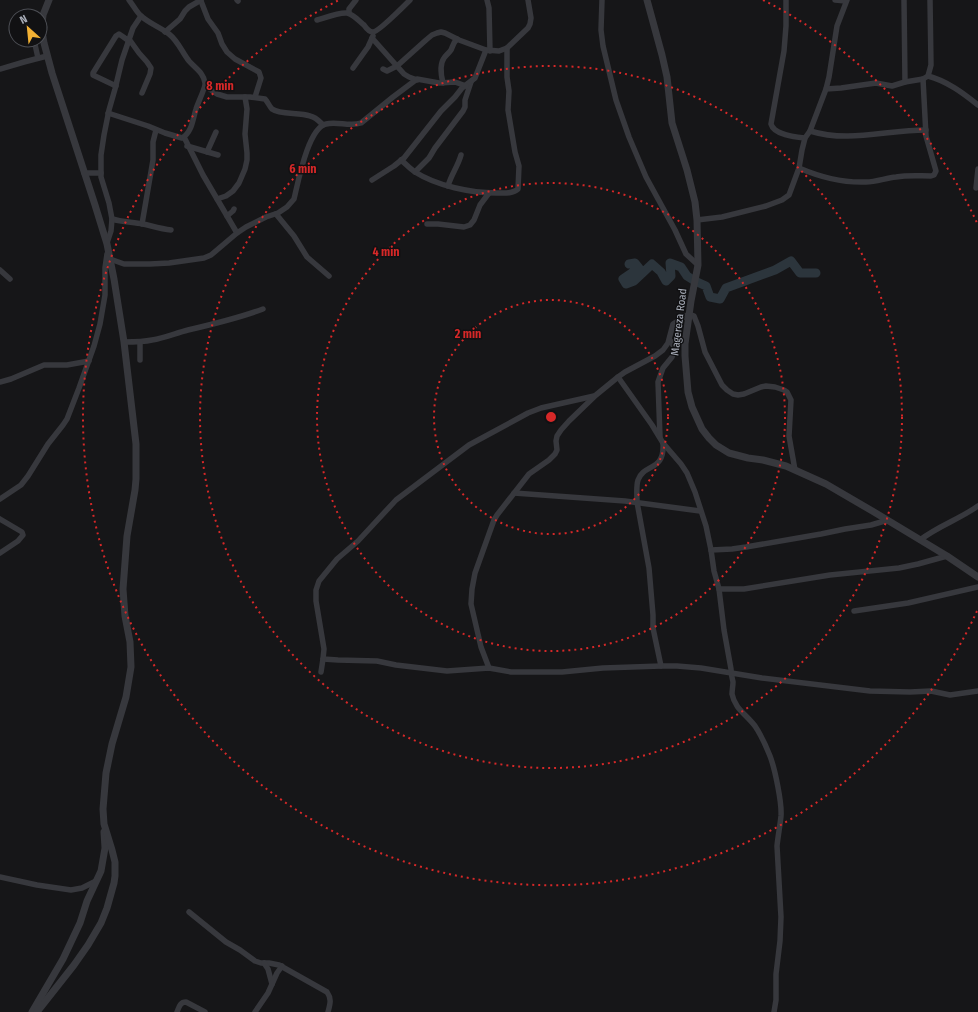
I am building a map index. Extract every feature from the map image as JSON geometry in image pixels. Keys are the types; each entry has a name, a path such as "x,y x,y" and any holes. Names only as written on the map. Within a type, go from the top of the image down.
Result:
{"street":[{"path":"108,113 178,138 182,138 186,136 192,124 205,86 205,80 200,72 189,61 174,39 142,16 129,0"},
{"path":"165,32 180,19 189,7 201,0 208,19 218,33 227,52 235,59 258,72 261,78 255,97"},
{"path":"348,13 349,9 356,0"},
{"path":"353,68 368,47 376,31 410,0"},
{"path":"372,180 401,160 441,111 478,74 488,50 489,8 487,0"},
{"path":"383,69 389,72 432,35 441,32 488,50 499,51 508,48 528,28 530,24 528,0"},
{"path":"602,0 601,30 603,46 616,100 626,130 646,177 675,230 686,254 698,265"},
{"name":"Magereza Road","path":"647,0 667,77 672,123 687,170 697,220 698,265 685,344 685,366 690,400 702,429 716,445 730,453 776,463 826,484 947,556 978,577"},
{"path":"786,0 784,51 771,124 773,129 778,132 805,138"},
{"path":"697,220 766,206 782,200 790,193 799,168 805,138 810,131 829,77 837,26 846,1 835,0"},
{"path":"904,0 905,82"},
{"path":"799,168 828,178 861,182 871,182 898,176 932,176 935,174 936,171 926,130 926,77 931,65 930,0"},
{"path":"317,20 348,13 360,21 407,76 417,80 421,79 432,82 455,82 468,84"},
{"path":"0,499 25,481 48,444 63,425 89,362 102,319 105,295 107,247 112,220 101,173 102,145 108,113 122,60 133,26 142,16"},
{"path":"116,86 93,75 93,73 116,36 119,34 129,40 151,68 142,93"},
{"path":"443,83 441,69 442,61 450,52 457,39"},
{"path":"36,48 38,58"},
{"path":"32,1012 72,941 87,901 101,871 104,856 103,809 106,773 112,744 126,697 131,667 130,642 125,616 123,589 127,536 135,490 136,459 136,444 124,342 110,259 45,48"},
{"path":"401,160 415,172 426,178 448,186 484,193 509,193 518,189 519,166 515,152 508,110 508,48"},
{"path":"0,69 47,56"},
{"path":"826,88 855,87 876,83 892,86 926,77 944,81 978,105"},
{"path":"110,259 124,264 169,263 204,258 210,255 237,233 258,221 276,214 287,207 294,199 303,160 318,129 323,125 328,124 361,123 417,80"},
{"path":"415,172 431,155 463,111 465,107 468,84"},
{"path":"205,86 217,94 227,97 255,97 265,99 271,108 276,111 311,116 323,125"},
{"path":"217,199 226,196 233,191 239,183 245,169 247,160 245,134 247,109 244,97"},
{"path":"142,224 153,160 156,130"},
{"path":"810,131 850,136 926,130"},
{"path":"207,152 216,132"},
{"path":"184,137 187,145 237,233"},
{"path":"187,145 218,155"},
{"path":"448,186 461,155"},
{"path":"976,188 978,170"},
{"path":"84,173 101,173"},
{"path":"427,224 464,227 470,225 474,220 480,205 489,193"},
{"path":"227,216 233,211 234,208"},
{"path":"276,214 308,256 329,276"},
{"path":"112,220 171,230"},
{"path":"0,270 10,279"},
{"path":"124,342 153,340 240,317 263,309"},
{"path":"489,668 481,647 471,604 472,589 476,573 494,520 529,474 555,454 557,450 557,438 559,433 569,421 596,395 618,377 660,353 670,340 673,324 689,314 693,315 698,326 705,352 722,385 733,394 744,394 761,387 770,386 787,392 791,400 789,436 795,470"},
{"path":"661,666 653,628 649,568 637,502 637,485 642,474 660,460 663,452 661,441 658,382 663,368 674,352 674,348 670,340"},
{"path":"140,342 140,360"},
{"path":"0,382 44,365 73,365 89,362"},
{"path":"618,377 661,441 681,464 687,473 695,492 706,526 714,571 719,589 733,682 732,690 735,702 741,712 760,734 770,757 775,775 781,812 777,846 781,917 774,1012"},
{"path":"321,672 324,649 316,601 316,590 317,584 337,559 358,541 396,500 469,445 528,413 542,408 596,395"},
{"path":"514,493 637,502 700,511"},
{"path":"920,540 978,506"},
{"path":"0,519 22,532 23,535 0,553"},
{"path":"711,550 746,547 871,525 888,520"},
{"path":"719,589 744,589 830,575 899,568 947,556"},
{"path":"854,611 908,603 978,588"},
{"path":"323,659 372,660 396,665 447,671 489,668 511,672 530,673 603,668 684,666 762,678 870,691 931,691 950,695 978,691"},
{"path":"37,1012 88,945 101,923 107,908 116,876 115,862 104,824"},
{"path":"0,877 37,885 71,890 82,888 97,880"},
{"path":"189,912 226,942 255,961 282,966 328,992 331,1003 328,1012"},
{"path":"264,963 268,969 272,984"},
{"path":"255,1012 268,993 282,966"},
{"path":"177,1012 183,1002 186,1002 205,1012"}],"waterway":[{"path":"629,264 635,263 639,268 623,279 626,284 634,281 652,264 661,272 666,281 671,276 670,263 681,267 687,276 706,286 710,297 720,299 726,288 775,270 791,261 800,273 816,273"}]}
